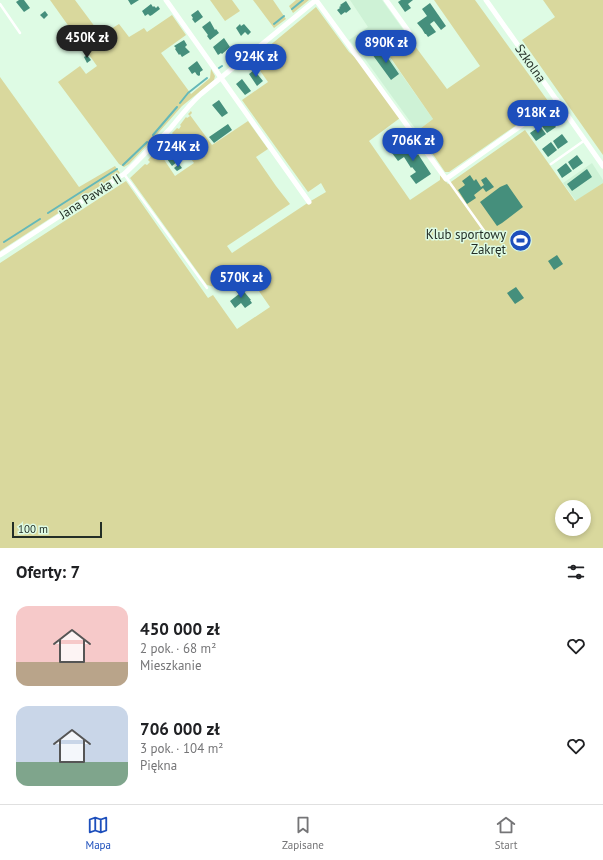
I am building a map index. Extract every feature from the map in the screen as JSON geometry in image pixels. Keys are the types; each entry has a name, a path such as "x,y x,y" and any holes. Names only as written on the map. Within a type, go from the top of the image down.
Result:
{"street":[{"path":"166,0 309,202"},
{"path":"316,0 446,179 557,100"},
{"name":"Jana Pawła II","path":"0,255 124,174 164,136 190,104 201,94 316,0"},
{"path":"386,0 409,32"},
{"name":"Szkolna","path":"486,0 603,166"}],"lane":[{"path":"0,4 20,32"},
{"path":"551,164 585,140"},
{"path":"124,174 207,288"},
{"path":"446,179 485,232"}],"shaded area":[{"path":"50,0 75,0 101,35 119,24 129,37 144,28 147,32 172,15 186,35 161,53 191,94 210,78 211,69 215,76 214,80 182,106 151,141 129,164 124,167 119,164 58,82 80,66 86,74 97,66"},
{"path":"210,0 232,0 240,11 225,21"},
{"path":"253,0 273,0 286,19 274,28"},
{"path":"296,0 309,0 293,13 289,6"},
{"path":"350,0 382,0 412,42 390,58 433,119 417,131 362,55 349,40 368,27"},
{"path":"434,0 475,0 548,101 548,103 449,172 445,172 417,131 433,119 390,57 412,42 447,89 480,66"},
{"path":"543,0 603,0 603,155 522,40 555,17"},
{"path":"316,7 349,52 358,60 400,118 369,141 410,200 440,180 440,175 448,184 525,130 575,201 603,183 603,548 0,548 0,263 126,181 208,298 213,295 237,329 270,307 243,268 215,287 207,285 130,178 145,164 147,165 150,162 148,160 157,149 175,176 194,163 172,133 177,128 179,129 186,117 187,118 190,116 188,114 191,111 192,113 190,115 212,145 248,121 268,149 256,157 290,204 227,246 232,253 326,192 321,183 308,192 242,100 268,82 254,62 257,59 256,57"},
{"path":"0,77 79,187 115,166 120,173 0,251"},
{"path":"592,163 603,180 603,183 576,201 563,183"}],"building":[{"path":"19,0 24,0 30,8 24,12 16,2"},
{"path":"128,0 139,0 131,5"},
{"path":"401,0 413,0 408,4 411,8 405,12 398,2"},
{"path":"346,1 351,9 341,15 337,10 340,8 340,5"},
{"path":"430,3 446,26 441,30 434,21 430,24 436,32 428,37 417,23 427,16 422,9"},
{"path":"151,4 156,8 158,6 160,9 150,16 148,14 145,16 142,11"},
{"path":"198,10 203,17 195,23 191,15"},
{"path":"45,11 48,15 44,19 40,15"},
{"path":"210,21 215,30 216,29 219,33 210,40 202,27"},
{"path":"240,24 241,26 244,24 251,32 248,35 245,32 241,36 236,28"},
{"path":"369,31 379,44 372,49 362,35"},
{"path":"224,38 230,47 222,54 221,53 218,55 213,47"},
{"path":"184,40 187,45 185,47 190,52 182,57 180,54 179,55 174,46"},
{"path":"381,48 399,74 391,80 372,54"},
{"path":"87,55 91,60 87,63 84,57"},
{"path":"197,61 203,70 200,72 199,76 195,72 192,74 188,68"},
{"path":"254,70 263,81 257,86 249,74"},
{"path":"242,79 251,91 245,95 236,84"},
{"path":"219,100 228,113 222,117 212,105"},
{"path":"550,118 556,127 547,133 541,125"},
{"path":"228,124 232,130 214,143 209,137"},
{"path":"540,126 546,134 536,141 530,133"},
{"path":"562,134 568,142 558,149 553,141"},
{"path":"408,142 431,174 416,184 410,176 416,172 412,167 411,168 404,157 398,161 392,153"},
{"path":"551,142 557,150 548,157 542,149"},
{"path":"170,152 177,162 172,166 165,156"},
{"path":"577,155 583,163 573,170 568,162"},
{"path":"566,163 572,171 562,178 557,170"},
{"path":"179,164 182,168 177,171 174,168"},
{"path":"587,169 592,177 572,191 567,184"},
{"path":"470,175 474,181 476,179 481,187 484,185 481,180 486,177 494,187 486,192 483,188 474,195 476,198 467,204 458,190 465,185 462,181"},
{"path":"507,184 523,207 497,226 480,202 500,187"},
{"path":"557,255 563,264 554,270 548,261"},
{"path":"516,287 524,298 515,304 507,293"},
{"path":"241,288 252,303 245,308 241,303 235,308 230,301 239,294 236,291"}],"waterway":[{"path":"292,9 303,0"},
{"path":"274,24 284,16"},
{"path":"180,103 188,93 207,78"},
{"path":"153,135 177,107"},
{"path":"123,165 147,142"},
{"path":"48,213 117,169"},
{"path":"4,242 40,219"}],"place":[{"name":"Klub sportowy Zakręt","path":"521,241"}]}
